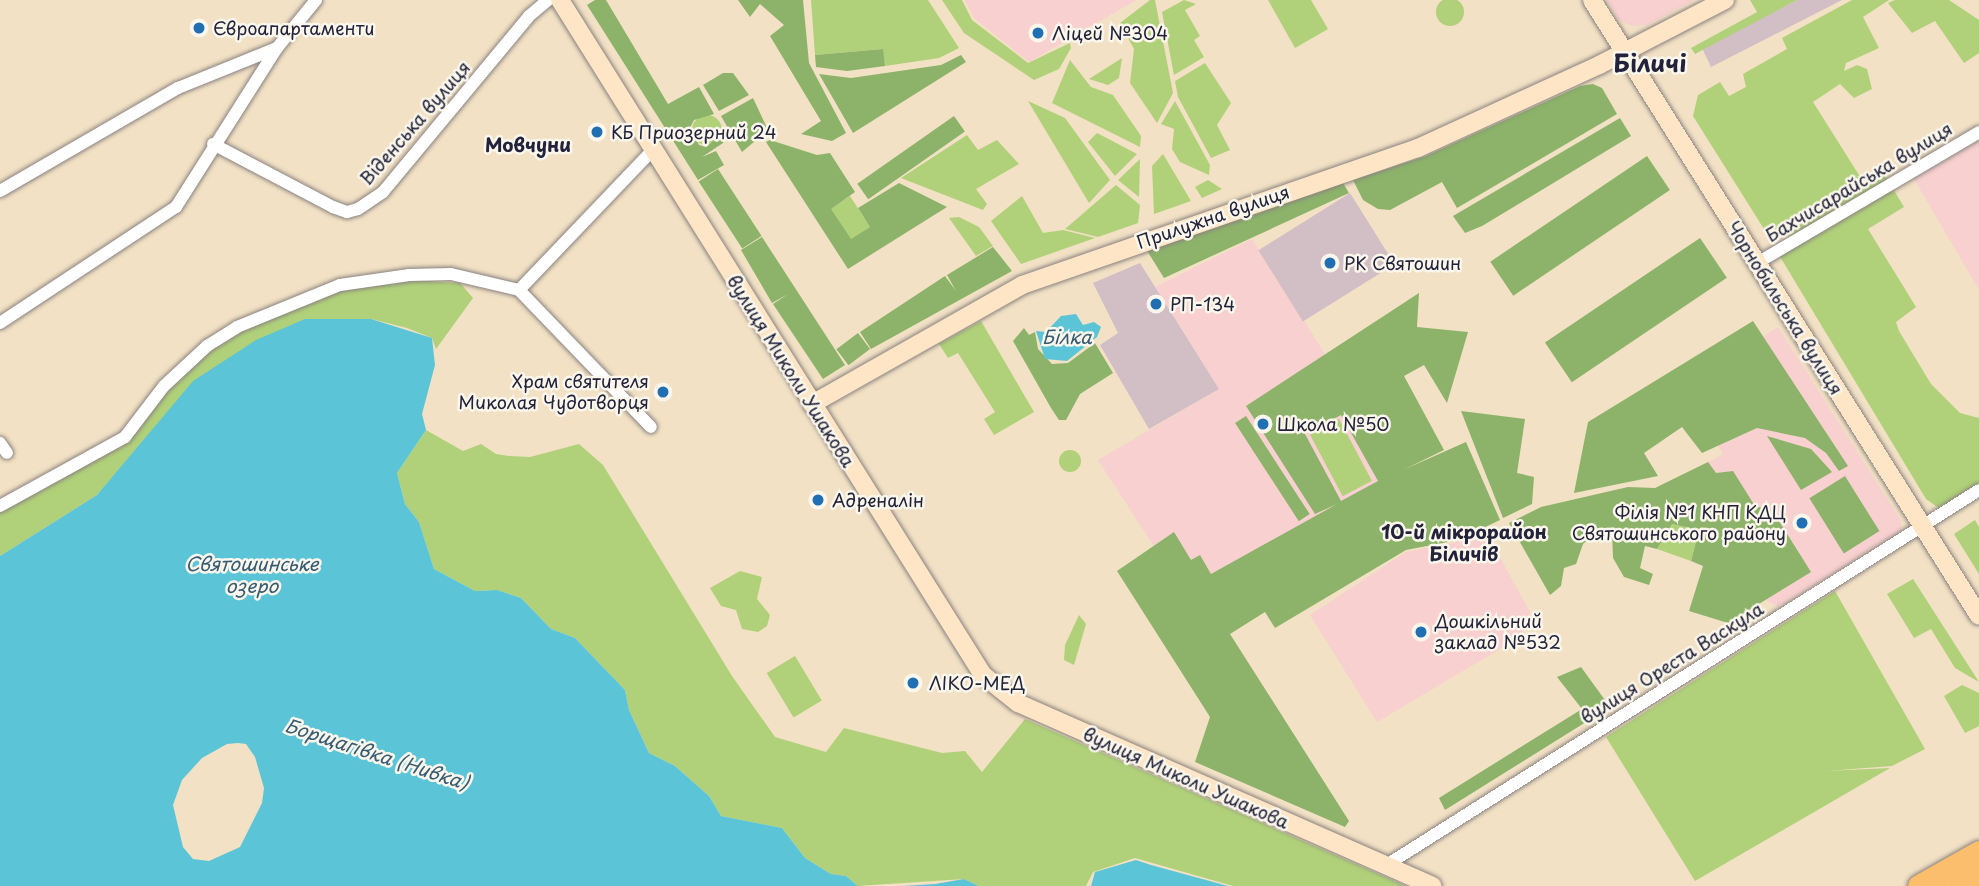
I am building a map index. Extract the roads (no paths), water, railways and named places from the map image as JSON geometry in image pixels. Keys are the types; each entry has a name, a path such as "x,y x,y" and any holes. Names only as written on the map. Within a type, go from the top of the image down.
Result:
{"highway":[{"path":"1919,886 1979,852"},
{"path":"1955,886 1979,871"}],"street":[{"path":"0,324 176,207 213,144 277,48 316,0"},
{"name":"Віденська вулиця","path":"213,144 333,207 347,212 358,209 383,192 529,16 548,0"},
{"name":"вулиця Миколи Ушакова","path":"560,0 983,675 1004,694 1432,886"},
{"name":"Чорнобильська вулиця","path":"1592,0 1979,616"},
{"name":"Прилужна вулиця","path":"811,404 1022,285 1418,148 1725,0"},
{"path":"0,191 178,88 277,48"},
{"name":"Бахчисарайська вулиця","path":"1757,263 1979,132"},
{"path":"519,290 653,150"},
{"path":"0,506 125,436 164,386 207,346 263,313 340,285 409,275 451,274 519,290 651,427"},
{"name":"вулиця Ореста Васкула","path":"1385,866 1979,490"}],"water":[{"name":"Білка","path":"1076,314 1083,325 1094,322 1101,327 1097,337 1067,361 1045,359 1036,331 1046,332 1061,316"},
{"name":"Святошинське озеро","path":"305,319 371,319 432,338 435,365 422,414 426,430 397,473 405,504 419,522 434,569 475,591 497,590 521,598 551,629 575,638 625,690 629,710 649,753 675,766 709,796 721,816 782,828 805,858 831,874 846,876 858,886 0,886 0,556 97,495 193,381 256,340","holes":["227,744 246,744 255,757 264,788 262,803 240,847 209,861 193,859 183,847 173,805 182,780 202,758"]},
{"path":"1136,860 1228,886 1091,886 1095,872"},
{"path":"964,879 979,886 902,886 935,884"}],"place":[{"name":"Євроапартаменти","path":"199,28"},
{"name":"Ліцей №304","path":"1038,33"},
{"name":"КБ Приозерний 24","path":"597,132"},
{"name":"РК Святошин","path":"1330,263"},
{"name":"РП-134","path":"1156,304"},
{"name":"Храм святителя Миколая Чудотворця","path":"663,392"},
{"name":"Школа №50","path":"1263,424"},
{"name":"Адреналін","path":"818,500"},
{"name":"Філія №1 КНП КДЦ Святошинського району","path":"1802,523"},
{"name":"Дошкільний заклад №532","path":"1421,632"},
{"name":"ЛІКО-МЕД","path":"913,683"}],"district":[{"name":"Біличі","path":"1650,63"},
{"name":"Мовчуни","path":"528,145"},
{"name":"10-й мікрорайон Біличів","path":"1464,543"}],"water label":[{"name":"Борщагівка (Нивка)","path":"377,754"}]}
